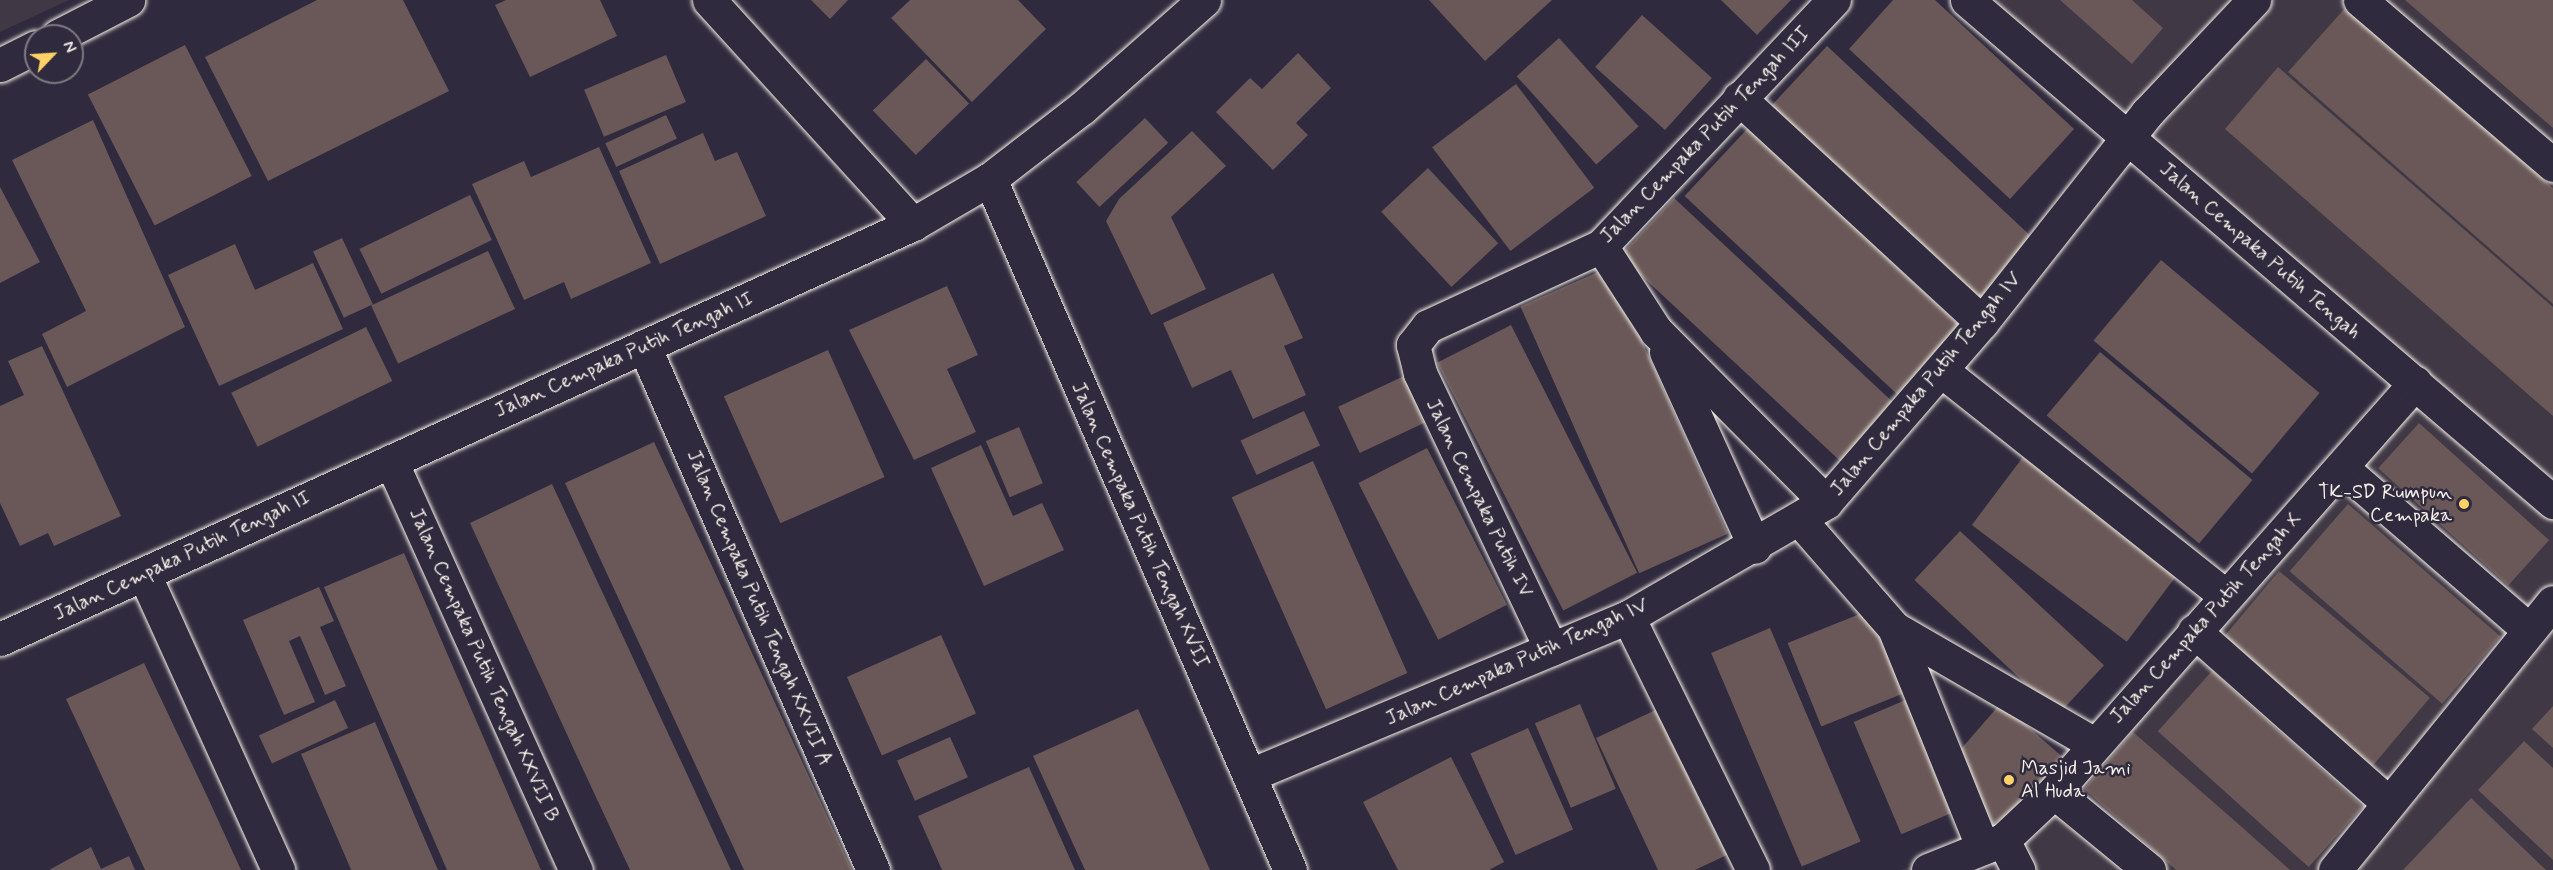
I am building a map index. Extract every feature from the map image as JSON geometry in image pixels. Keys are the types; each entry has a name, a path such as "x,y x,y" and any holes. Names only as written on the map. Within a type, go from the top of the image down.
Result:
{"street":[{"path":"81,24 128,0"},
{"path":"709,0 913,224"},
{"name":"Jalan Cempaka Putih Tengah II","path":"0,639 913,224 990,179 1082,108 1204,0"},
{"name":"Jalan Cempaka Putih Tengah III","path":"1413,345 1428,326 1600,246 1834,0"},
{"name":"Jalan Cempaka Putih Tengah","path":"1967,0 2553,502"},
{"name":"Jalan Cempaka Putih Tengah IV","path":"1250,776 1628,617 1755,547 1813,511 1942,371 2127,137 2254,0"},
{"path":"2360,0 2553,165"},
{"path":"0,65 24,53"},
{"path":"1739,98 1982,322"},
{"name":"Jalan Cempaka Putih Tengah XVII","path":"990,179 1290,870"},
{"path":"1600,246 1656,331 1813,511 1894,628 1993,844 2018,870"},
{"path":"1656,331 1755,547"},
{"name":"Jalan Cempaka Putih IV","path":"1413,345 1420,373 1551,649"},
{"name":"Jalan Cempaka Putih Tengah XXVII A","path":"644,346 873,870"},
{"path":"1942,371 2226,596"},
{"name":"Jalan Cempaka Putih Tengah X","path":"1928,870 1993,844 2054,792 2092,743 2342,468 2415,383"},
{"name":"Jalan Cempaka Putih Tengah XXVII B","path":"390,461 576,870"},
{"path":"2342,468 2529,630"},
{"path":"144,574 278,870"},
{"path":"2335,870 2387,802 2553,602"},
{"path":"1628,617 1753,870"},
{"path":"1894,628 2092,743"},
{"path":"2194,631 2387,802"},
{"path":"2054,792 2149,870"}],"shaded area":[{"path":"0,0 69,0 0,32"},
{"path":"1958,0 2553,0 2553,870 1901,870 2003,833 2408,367"}],"building":[{"path":"317,0 403,0 449,91 268,181 205,57"},
{"path":"506,0 600,0 617,36 530,77 495,5"},
{"path":"811,0 848,0 830,19"},
{"path":"910,0 1018,0 1046,29 972,102 891,18"},
{"path":"1429,0 1552,0 1485,61"},
{"path":"1721,0 1791,0 1757,35"},
{"path":"1893,0 1935,0 2074,129 2010,199 1849,49"},
{"path":"2060,0 2132,0 2163,28 2132,64"},
{"path":"2405,0 2553,0 2553,128 2465,52"},
{"path":"2346,7 2553,188 2553,304 2288,72"},
{"path":"1642,15 1712,78 1665,130 1595,67"},
{"path":"1559,38 1639,126 1596,165 1517,76"},
{"path":"185,45 252,176 155,225 88,94"},
{"path":"1827,46 2035,240 1978,302 1770,107"},
{"path":"1298,53 1331,88 1296,123 1308,135 1273,170 1216,112 1250,78 1262,89"},
{"path":"666,55 686,102 604,137 584,90"},
{"path":"926,59 969,104 916,155 873,110"},
{"path":"2278,67 2553,307 2553,416 2225,129"},
{"path":"1516,84 1594,188 1510,251 1432,147"},
{"path":"666,115 677,139 616,167 605,143"},
{"path":"1145,118 1168,143 1099,207 1076,182"},
{"path":"93,120 185,327 67,387 42,334 86,311 12,160"},
{"path":"1748,128 1966,331 1903,399 1685,196"},
{"path":"1192,131 1226,166 1171,217 1206,289 1151,315 1106,221 1119,199"},
{"path":"703,133 715,161 737,152 766,216 660,264 619,171"},
{"path":"599,147 651,263 571,299 564,282 524,300 472,184 524,161 531,177"},
{"path":"1428,168 1498,243 1451,287 1381,212"},
{"path":"0,187 40,262 0,283"},
{"path":"470,195 492,240 381,294 359,249"},
{"path":"1674,198 1894,403 1840,461 1620,256"},
{"path":"342,238 373,304 344,318 313,252"},
{"path":"235,244 255,290 313,263 343,329 219,386 168,275"},
{"path":"488,251 515,309 398,364 371,306"},
{"path":"2161,260 2320,393 2252,473 2094,340"},
{"path":"1609,267 1728,534 1639,573 1520,306"},
{"path":"1273,273 1303,338 1284,346 1306,395 1253,419 1231,370 1192,388 1163,323"},
{"path":"947,286 978,355 947,369 976,432 914,460 849,330"},
{"path":"1511,325 1637,573 1563,610 1437,363"},
{"path":"366,327 392,381 257,447 231,393"},
{"path":"42,346 121,516 54,546 48,533 20,546 0,503 0,406 24,395 8,361"},
{"path":"828,350 885,477 780,523 724,396"},
{"path":"2100,352 2252,480 2199,543 2047,416"},
{"path":"1417,370 1439,416 1360,453 1338,407"},
{"path":"1304,411 1320,445 1257,475 1241,441"},
{"name":"TK-SD Rumpun Cempaka","path":"2419,423 2549,540 2508,585 2378,468"},
{"path":"1019,427 1043,483 1010,497 986,441"},
{"path":"654,442 852,870 744,870 565,483"},
{"path":"981,445 1013,516 1042,503 1064,550 984,586 931,468"},
{"path":"1427,448 1507,605 1438,640 1358,483"},
{"path":"2023,457 2178,574 2127,642 1972,525"},
{"path":"1313,461 1407,673 1326,709 1232,497"},
{"path":"552,484 731,870 630,870 581,765 470,523"},
{"path":"2348,504 2500,637 2442,704 2290,571"},
{"path":"1960,531 2104,665 2058,714 1914,580"},
{"path":"404,553 541,870 447,870 324,587"},
{"path":"2279,571 2430,698 2373,766 2222,639"},
{"path":"319,587 334,621 320,627 346,686 325,695 300,636 289,641 315,702 284,715 243,620"},
{"path":"1872,609 1906,692 1821,727 1788,643"},
{"path":"1770,628 1861,842 1802,867 1711,653"},
{"path":"941,635 976,714 882,755 847,677"},
{"path":"144,663 241,870 145,870 66,699"},
{"path":"2212,671 2363,807 2309,867 2158,731"},
{"path":"1908,699 1956,811 1901,834 1854,722"},
{"path":"335,700 348,728 272,764 259,735"},
{"name":"Masjid Jami Al Huda","path":"2001,703 2066,760 2034,800 1993,824 1954,757"},
{"path":"1580,704 1616,789 1571,808 1535,723"},
{"path":"2553,706 2553,748 2532,729"},
{"path":"1662,707 1731,853 1695,870 1658,870 1596,738"},
{"path":"1138,709 1210,870 1085,870 1033,756"},
{"path":"375,722 438,870 351,870 301,754"},
{"path":"1528,728 1573,829 1516,855 1470,754"},
{"path":"2133,732 2290,870 2176,870 2084,789"},
{"path":"950,737 968,777 915,801 897,761"},
{"path":"2524,741 2553,768 2553,860 2478,790"},
{"path":"1451,757 1504,862 1489,870 1398,870 1363,802"},
{"path":"1029,767 1075,870 942,870 918,816"},
{"path":"2471,798 2546,870 2403,870"},
{"path":"91,847 101,869 129,856 135,870 49,870"}],"place":[{"name":"TK-SD Rumpun Cempaka","path":"2464,504"},
{"name":"Masjid Jami Al Huda","path":"2009,780"}]}
